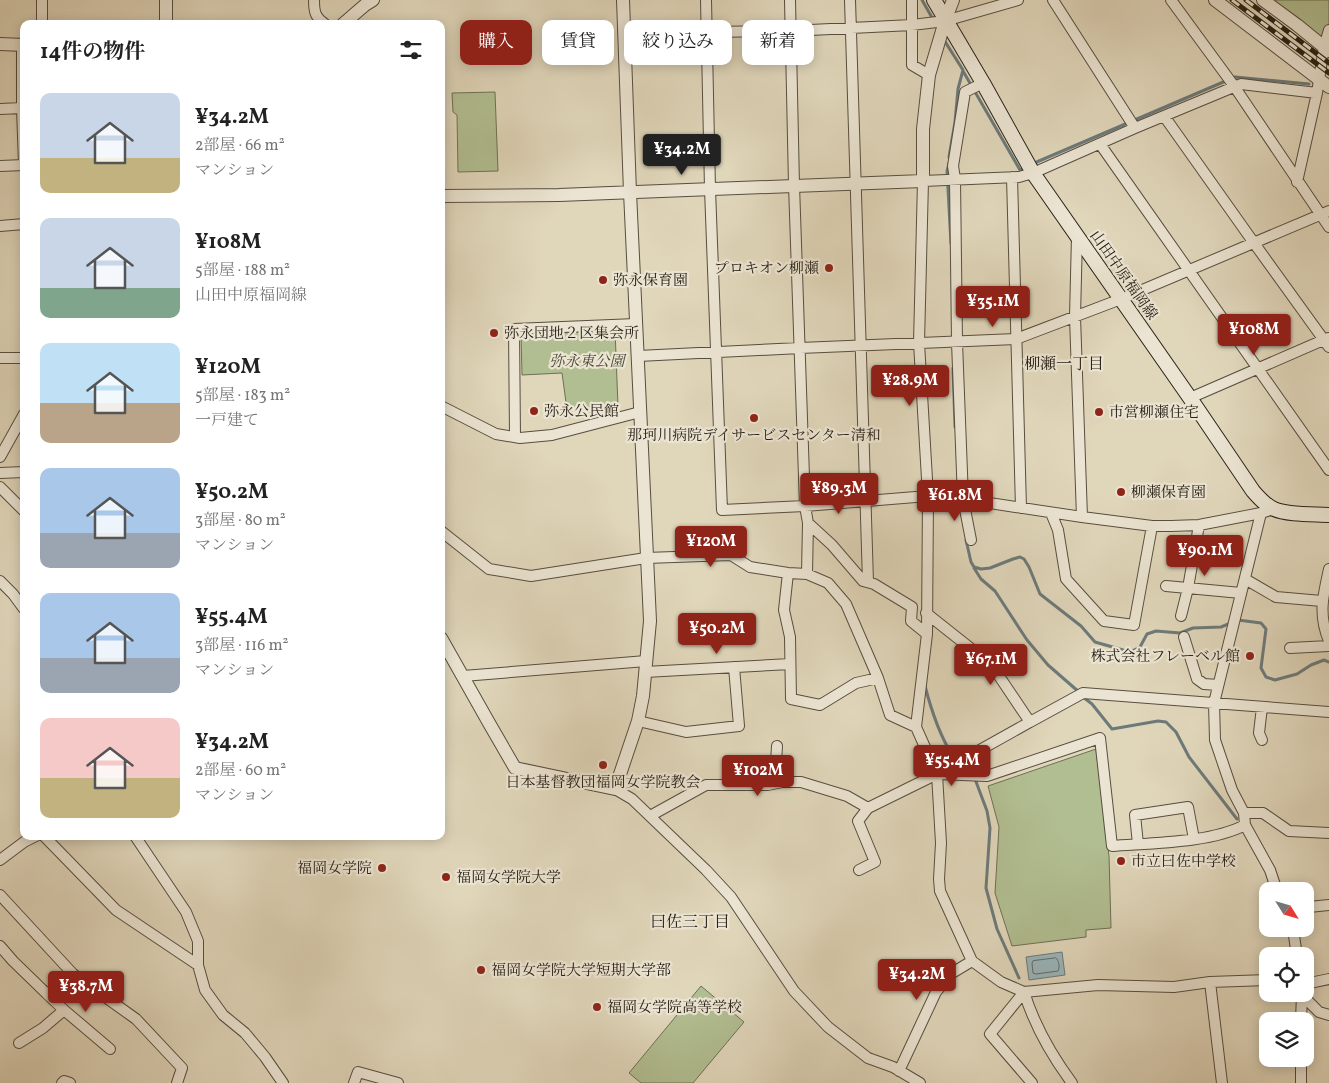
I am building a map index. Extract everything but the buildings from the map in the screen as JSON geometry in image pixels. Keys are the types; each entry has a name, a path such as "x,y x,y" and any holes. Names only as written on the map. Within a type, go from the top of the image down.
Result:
{"main road":[{"name":"山田中原福岡線","path":"934,0 940,27 1030,168 1253,491 1262,501 1267,511"},
{"path":"1267,511 1329,515"}],"street":[{"path":"42,0 42,20"},
{"path":"166,0 166,20"},
{"path":"314,0 314,10 319,20"},
{"path":"348,20 374,0"},
{"path":"623,0 624,36"},
{"path":"706,0 706,20"},
{"path":"790,0 790,20"},
{"path":"850,0 868,582"},
{"path":"912,0 912,65 929,75"},
{"path":"953,0 940,27 929,75 923,129 924,181 919,343 928,496 927,634 916,727 937,774 941,843 940,891 972,961 1001,982 1024,992 1098,985 1174,986 1210,982 1259,980"},
{"path":"1053,0 1135,128"},
{"path":"1171,0 1234,86 1297,182 1325,213 1329,227"},
{"path":"1215,0 1329,87"},
{"path":"814,29 912,25 940,27 1013,1"},
{"path":"1270,2 1327,49"},
{"path":"1297,182 1317,93 1318,79 1327,49 1329,30"},
{"path":"0,44 20,45"},
{"path":"616,789 638,721 646,667 650,621 625,65"},
{"path":"707,65 722,510 805,506 928,496 1152,526 1198,525 1267,511 1244,580 1214,703 1215,740 1232,790 1244,813 1245,826 1270,870 1273,882"},
{"path":"791,65 805,506 808,523 807,574"},
{"path":"445,196 559,195 1012,177 1030,168 1100,144 1241,84 1317,93"},
{"path":"972,540 960,499 955,178 953,166 965,92 977,86"},
{"path":"0,109 20,108"},
{"path":"1164,116 1327,342 1257,368 1190,398"},
{"path":"1100,144 1329,470"},
{"path":"0,166 20,165"},
{"path":"1012,177 1020,508"},
{"path":"638,356 1016,339 1121,299 1325,213"},
{"path":"0,226 20,224"},
{"path":"1077,236 1075,317 1082,517"},
{"path":"515,437 514,329 636,324"},
{"path":"0,358 20,358"},
{"path":"445,408 496,434 520,438 552,435 640,412"},
{"path":"0,458 20,421"},
{"path":"0,473 20,472"},
{"path":"0,487 20,507"},
{"path":"1051,513 1058,530 1066,579 1104,621 1134,625 1152,526"},
{"path":"808,523 832,545 863,581 874,584 912,607 912,621 927,634"},
{"path":"1181,616 1188,588 1198,525"},
{"path":"445,534 489,569 531,576 646,558 731,555 750,568 807,574 828,583 846,604 878,678 890,715 916,727"},
{"path":"1329,569 1322,601 1326,621 1325,630 1329,641"},
{"path":"788,573 784,610 790,637 791,699 820,705 856,683 878,678"},
{"path":"1244,580 1276,597 1322,601"},
{"path":"0,581 20,604"},
{"path":"1166,586 1241,593"},
{"path":"926,613 984,659 997,673 1030,722"},
{"path":"1184,637 1197,679 1204,684 1218,685"},
{"path":"445,645 515,768 616,789 632,799 706,870 731,897 794,991 828,1027 868,1058 899,1071 920,1083"},
{"path":"1290,648 1329,646"},
{"path":"463,676 646,667 734,667 790,664"},
{"path":"638,721 686,732 739,726 734,667"},
{"path":"859,870 875,862 858,821 868,808 965,759 1080,694 1329,712"},
{"path":"1262,707 1259,733 1262,740"},
{"path":"937,774 987,776 1100,738 1112,846 1194,839 1234,831 1245,826"},
{"path":"777,746 776,763 782,782"},
{"path":"650,816 706,785 782,782 800,782 847,796 868,808"},
{"path":"1138,844 1135,815 1188,807 1194,839"},
{"path":"1244,813 1262,813 1289,831 1329,833"},
{"path":"0,860 28,840"},
{"path":"48,840 116,910 198,965"},
{"path":"138,840 186,912 198,941 198,965 205,990 223,1014 245,1033 283,1083"},
{"path":"1,899 73,974 136,1018 182,1068 178,1083"},
{"path":"1314,906 1329,905"},
{"path":"0,946 64,1010 110,1049"},
{"path":"899,1071 936,992 952,973 972,961"},
{"path":"47,994 73,974"},
{"path":"1314,982 1329,979"},
{"path":"1210,982 1222,1083"},
{"path":"1024,992 990,1034 1032,1083"},
{"path":"1024,992 1047,1044 1072,1083"},
{"path":"1309,1002 1319,1012 1329,1015"},
{"path":"19,1042 43,1028 64,1010"},
{"path":"1301,1067 1301,1083"},
{"path":"354,1083 358,1072 398,1083"},
{"path":"62,1083 64,1081 70,1083"}],"green space":[{"path":"1276,0 1329,0 1329,25 1323,45 1274,6"},
{"path":"495,92 498,171 458,172 457,115 453,112 452,93"},
{"name":"弥永東公園","path":"615,330 618,406 568,417 562,373 522,375 521,335"},
{"path":"1096,749 1109,856 1111,928 1086,930 1086,937 1012,946 995,893 999,827 988,786"},
{"path":"701,986 744,1022 693,1083 641,1083 629,1073"}],"water":[{"path":"1062,952 1065,975 1029,980 1026,957"}],"waterway":[{"path":"922,0 934,21"},
{"path":"944,40 963,70 958,89 949,157"},
{"path":"963,71 1020,170 1026,167"},
{"path":"1032,164 1235,77 1309,84"},
{"path":"949,163 947,171 951,244"},
{"path":"953,368 955,427"},
{"path":"966,540 974,567 981,569 990,568 1020,557 1024,559 1040,594 1081,626 1095,642 1130,652 1140,647 1147,634 1156,631 1180,633 1193,628 1221,627 1238,620 1261,623 1266,629 1261,668 1266,677 1275,680 1297,674 1311,665 1324,660 1329,662"},
{"path":"974,568 981,579 995,591 1027,640 1048,665 1079,692"},
{"path":"925,686 932,712 942,737 951,753 963,755 971,764 987,811 990,828 986,888 997,929 1019,978"},
{"path":"1083,697 1092,704 1112,729 1158,721 1166,722 1176,732 1189,757 1237,819"}],"railway":[{"path":"1232,0 1329,73"},
{"path":"1246,0 1329,63"}],"place":[{"name":"プロキオン柳瀬","path":"829,268"},
{"name":"弥永保育園","path":"603,280"},
{"name":"弥永団地２区集会所","path":"494,333"},
{"name":"弥永公民館","path":"534,411"},
{"name":"市営柳瀬住宅","path":"1099,412"},
{"name":"那珂川病院デイサービスセンター清和","path":"754,418"},
{"name":"柳瀬保育園","path":"1121,492"},
{"name":"株式会社フレーベル館","path":"1250,656"},
{"name":"日本基督教団福岡女学院教会","path":"603,765"},
{"name":"市立曰佐中学校","path":"1121,861"},
{"name":"福岡女学院","path":"382,868"},
{"name":"福岡女学院大学","path":"446,877"},
{"name":"福岡女学院大学短期大学部","path":"481,970"},
{"name":"福岡女学院高等学校","path":"597,1007"}],"district":[{"name":"柳瀬一丁目","path":"1064,363"},
{"name":"曰佐三丁目","path":"690,921"}]}
